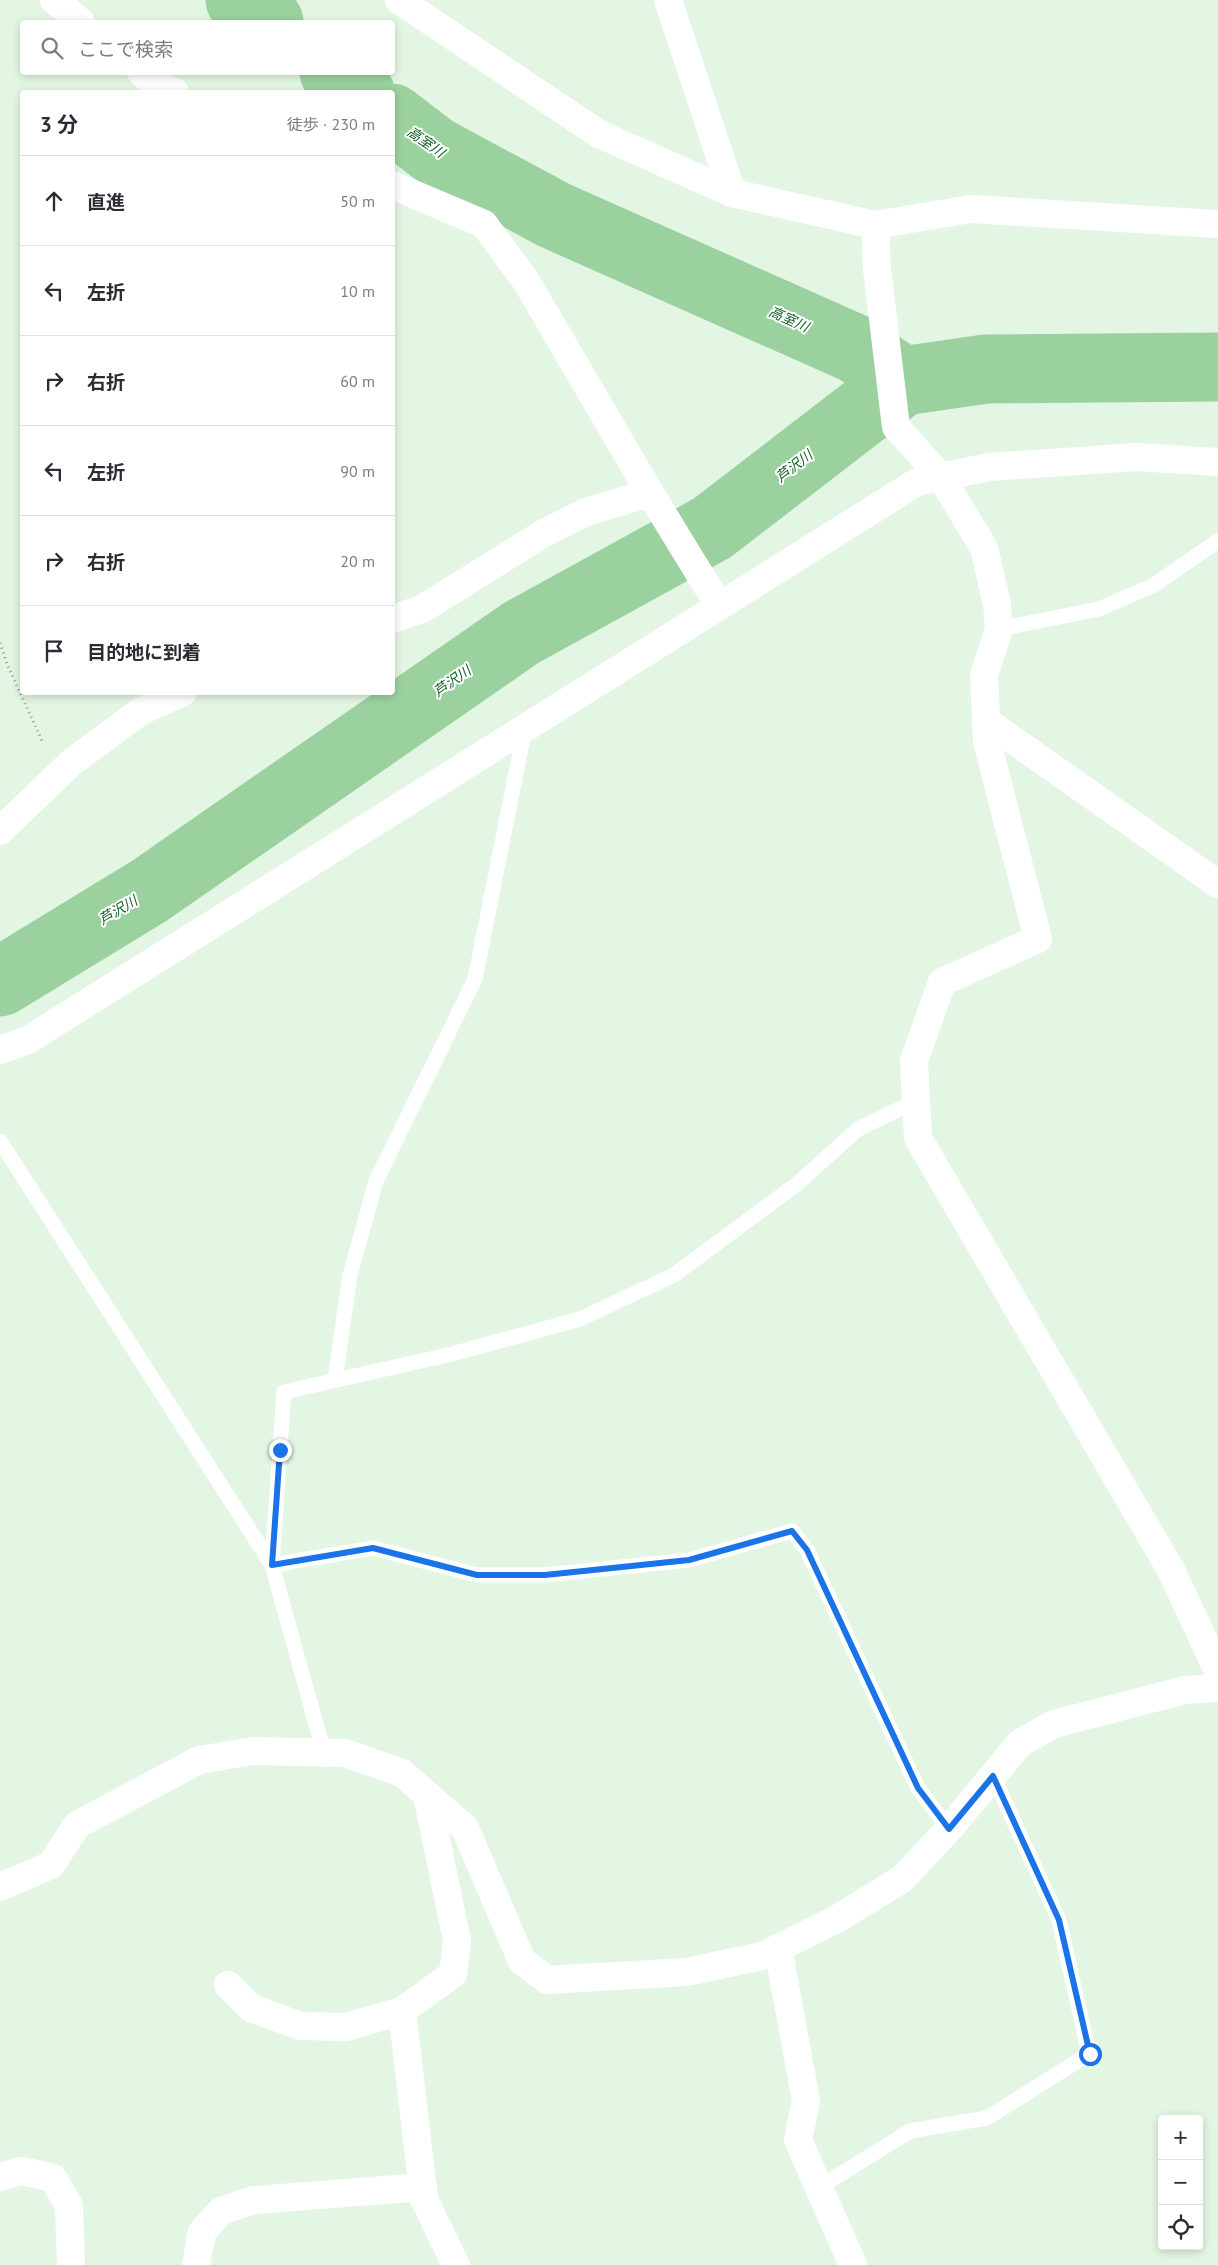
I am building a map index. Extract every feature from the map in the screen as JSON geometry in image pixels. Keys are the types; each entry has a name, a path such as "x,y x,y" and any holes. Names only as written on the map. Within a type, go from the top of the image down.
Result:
{"street":[{"path":"54,0 79,20"},
{"path":"400,0 598,134 732,193 875,225 971,209 1218,224"},
{"path":"668,0 732,193"},
{"path":"144,75 154,84 170,90"},
{"path":"395,186 484,224 526,281 656,502 714,595"},
{"path":"875,225 877,269 896,427 941,477 984,548 997,604 999,629 984,675 987,742 1038,938 942,982 914,1061 918,1138 1171,1570 1218,1671"},
{"path":"0,1050 28,1040 525,728 714,595 917,482 989,467 1136,457 1218,462"},
{"path":"395,618 422,609 544,533 586,512 656,502"},
{"path":"0,831 72,762 141,711 176,695"},
{"path":"986,721 1218,884"},
{"path":"0,1887 51,1865 77,1825 199,1760 254,1751 345,1753 402,1773 465,1828 522,1961 547,1980 686,1972 762,1956 838,1919 902,1879 949,1829 1020,1743 1054,1724 1185,1690 1218,1688"},
{"path":"228,1985 251,2008 300,2026 346,2027 402,2011 453,1974 457,1941 427,1796"},
{"path":"778,1948 806,2101 798,2140 854,2265"},
{"path":"402,2011 424,2199 456,2265"},
{"path":"0,2177 22,2170 53,2178 69,2206 71,2265"},
{"path":"196,2265 202,2232 221,2211 254,2200 423,2186"}],"lane":[{"path":"999,629 1099,609 1154,585 1218,541"},
{"path":"335,1380 350,1275 376,1181 475,979 525,728"},
{"path":"272,1565 284,1392 452,1354 580,1319 674,1275 797,1184 858,1129 916,1101"},
{"path":"0,1141 272,1565 324,1753"},
{"path":"272,1565 373,1548 477,1575 545,1575 689,1560 792,1531 807,1550 918,1788 949,1829"},
{"path":"820,2187 910,2131 987,2118 1090,2054 1059,1920 993,1776"}],"path":[{"path":"0,642 20,691"},
{"path":"22,695 58,775"}],"waterway":[{"name":"高室川","path":"240,0 266,20"},
{"name":"高室川","path":"338,75 357,90"},
{"name":"高室川","path":"395,120 435,151 554,215 856,349 903,381 986,369 1218,367"},
{"name":"芦沢川","path":"0,982 149,891 521,633 712,528 903,381"}],"route":[{"path":"280,1450 272,1565 373,1548 477,1575 545,1575 689,1560 792,1531 807,1550 918,1788 949,1829 993,1776 1059,1920 1090,2054"}]}
